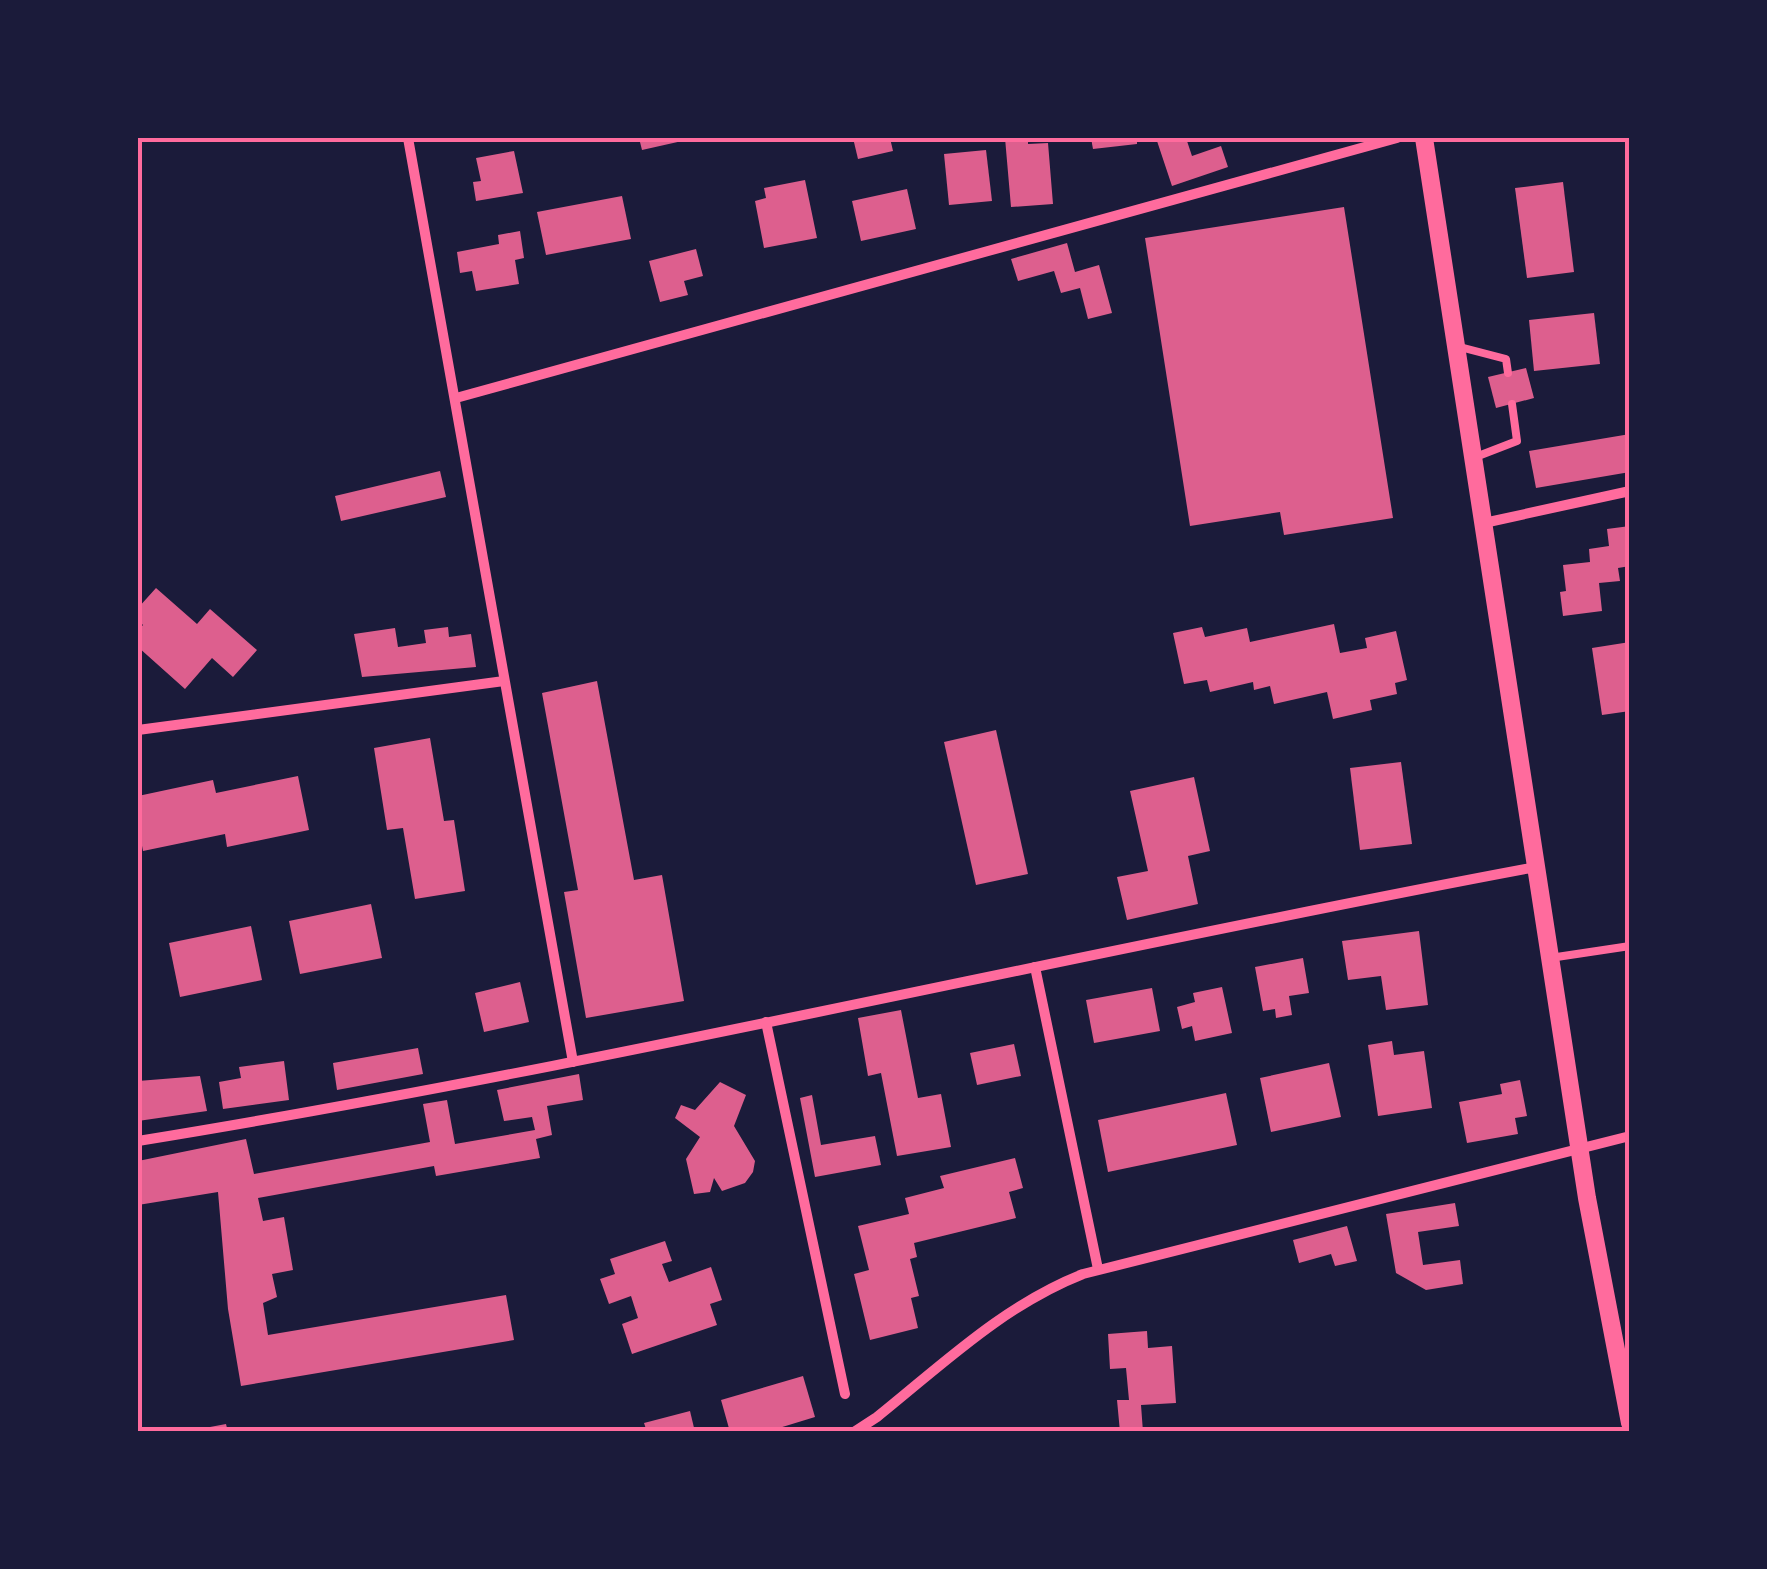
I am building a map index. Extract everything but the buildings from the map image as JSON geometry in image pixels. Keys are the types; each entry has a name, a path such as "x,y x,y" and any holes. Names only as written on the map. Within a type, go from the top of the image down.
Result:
{"street":[{"path":"408,138 573,1062"},
{"path":"456,398 1397,138"},
{"path":"1424,138 1587,1198 1630,1423"},
{"path":"1484,523 1630,491"},
{"path":"138,730 504,681"},
{"path":"138,1141 573,1062 1536,867"},
{"path":"1035,967 1098,1269"},
{"path":"766,1022 845,1394"},
{"path":"854,1432 1008,1312 1054,1286 1098,1269 1630,1136"}],"lane":[{"path":"1456,346 1506,360 1508,373"},
{"path":"1473,458 1517,442 1512,404"},
{"path":"1550,958 1630,946"}]}
